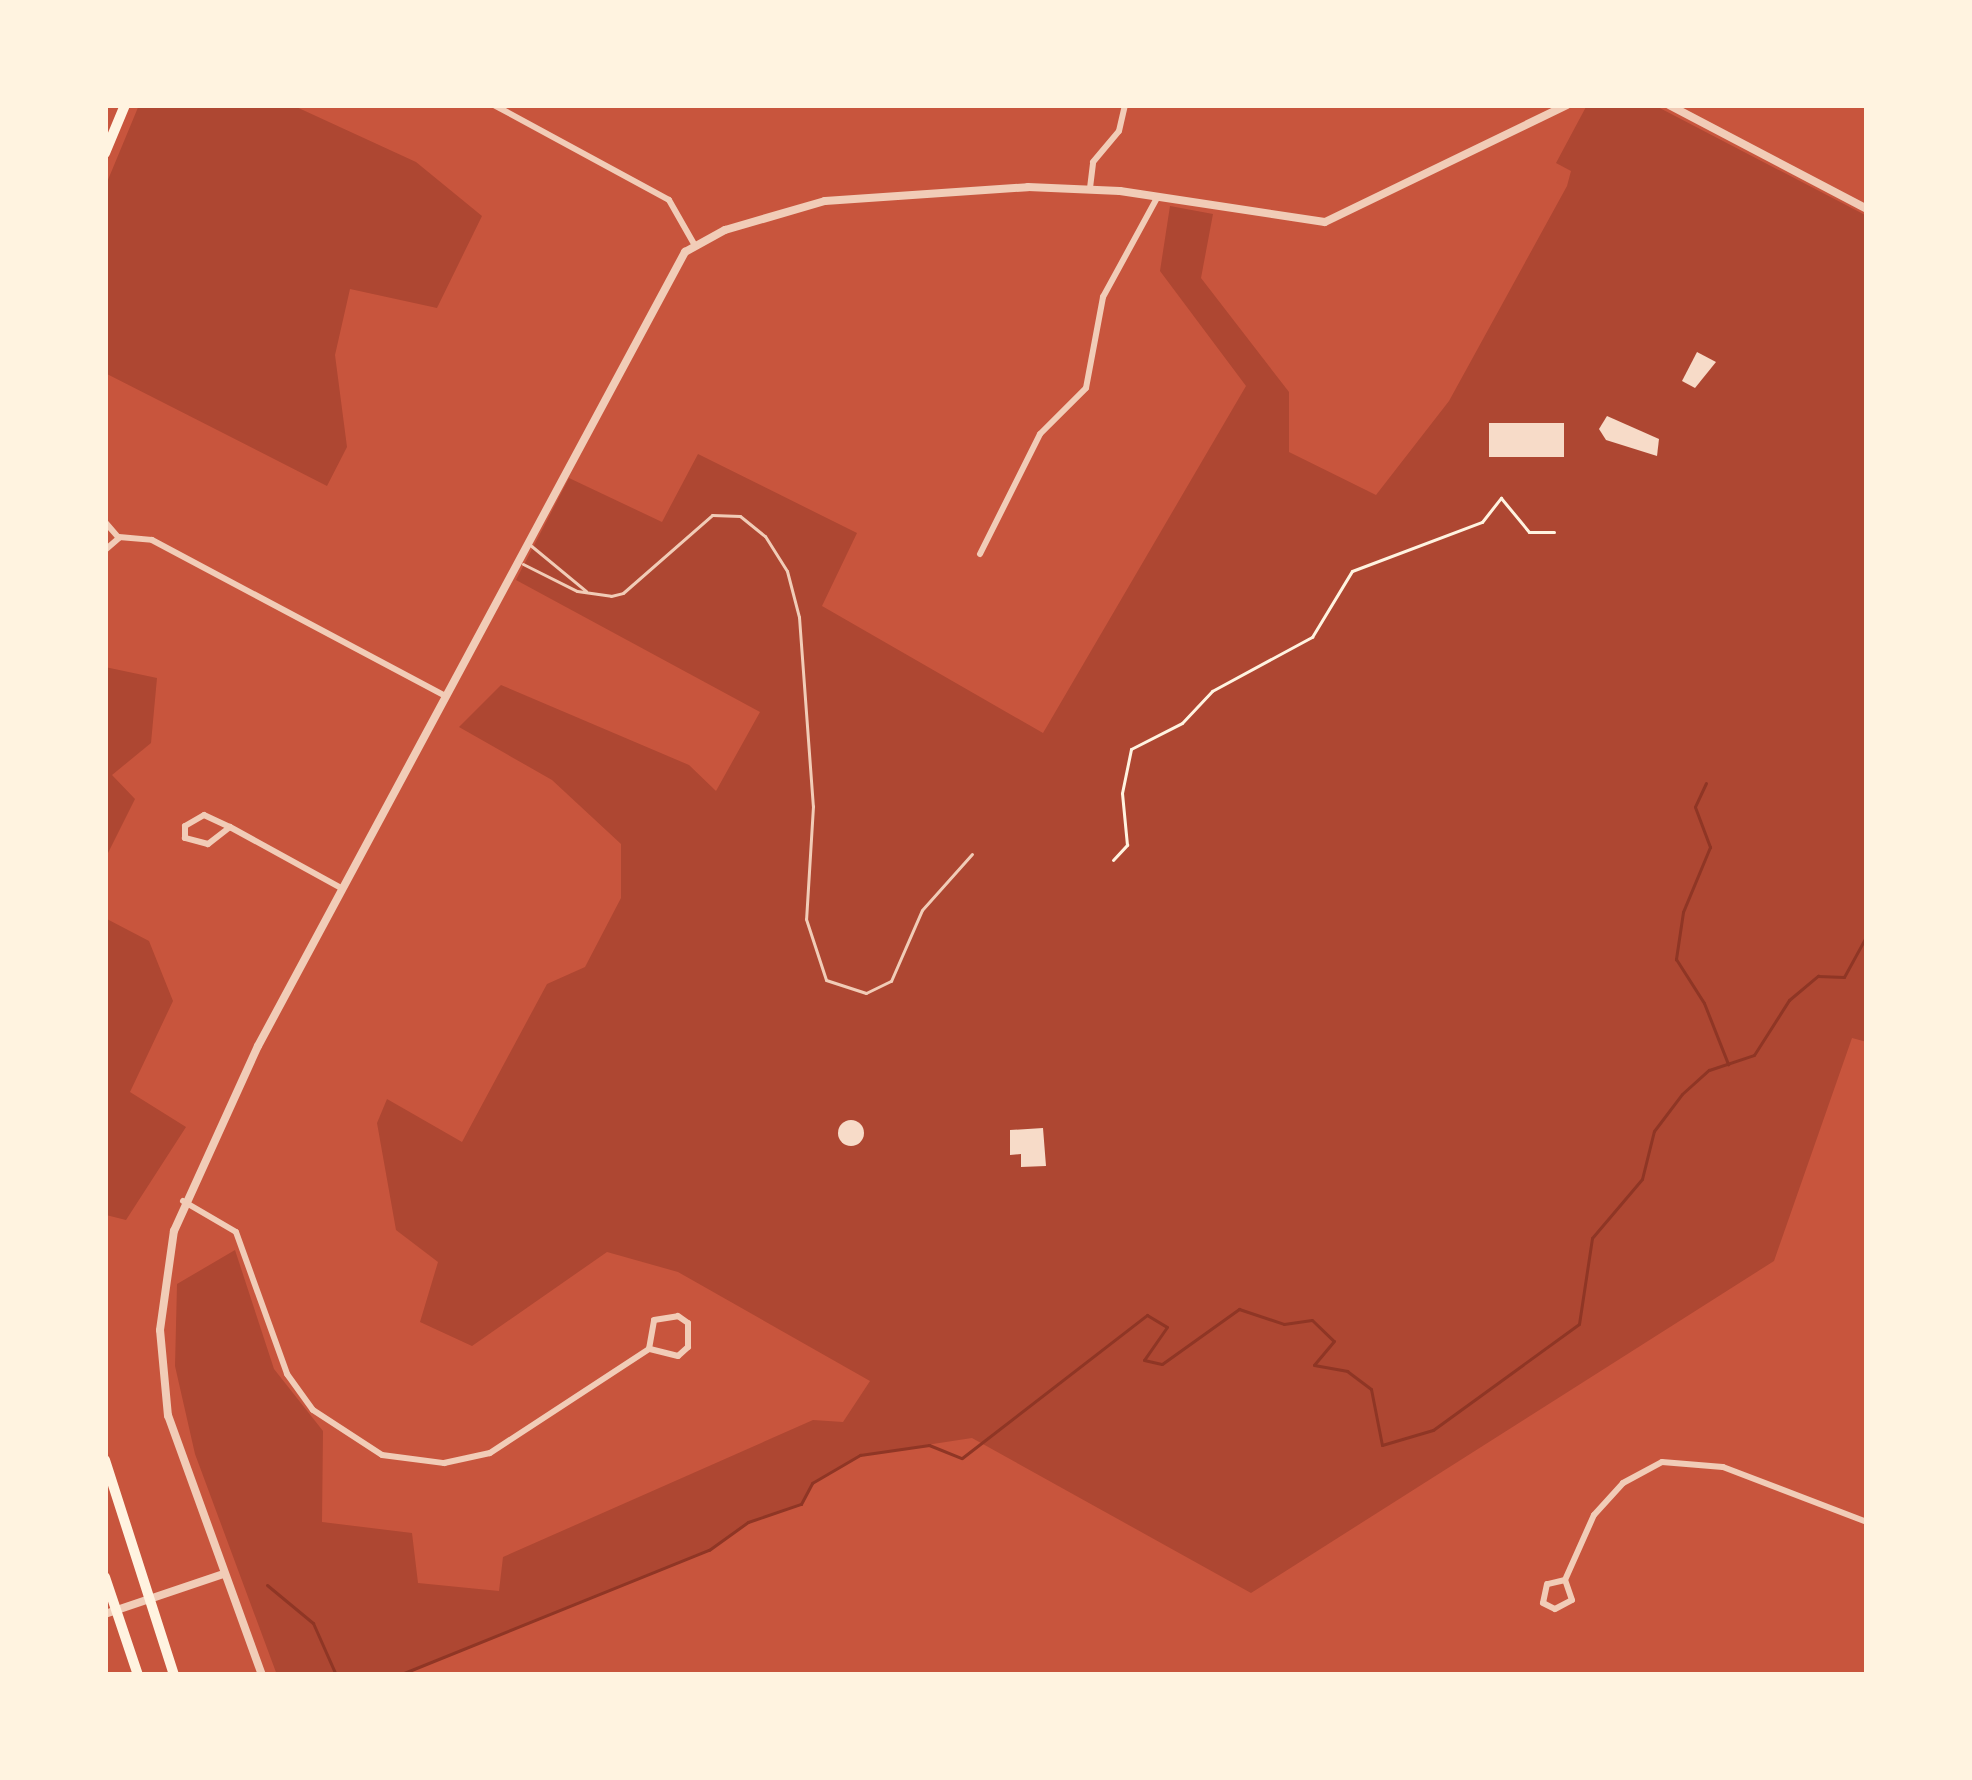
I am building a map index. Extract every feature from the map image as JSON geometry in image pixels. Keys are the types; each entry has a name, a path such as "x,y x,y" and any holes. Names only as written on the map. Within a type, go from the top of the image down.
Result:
{"highway":[{"path":"105,153 125,105"},
{"path":"105,1460 174,1675"},
{"path":"105,1577 137,1675"}],"street":[{"path":"494,105 670,200 694,244"},
{"path":"1090,188 1093,162 1119,131 1125,105"},
{"path":"262,1675 176,1449 163,1387 162,1294 184,1201 444,694 694,244 825,201 1090,188 1324,223 1567,105"},
{"path":"1669,105 1867,208"},
{"path":"980,554 1040,434 1086,388 1103,297 1157,198"},
{"path":"105,522 119,537 152,540 444,694"},
{"path":"105,550 119,537"},
{"path":"230,826 208,844 185,838 193,818 230,826 341,888"},
{"path":"184,1201 236,1232 282,1362 313,1410 382,1455 444,1463 490,1453 649,1349 678,1356 688,1347 688,1324 678,1316 654,1320 649,1349"},
{"path":"1565,1580 1547,1584 1544,1603 1555,1609 1573,1600 1565,1580 1603,1502 1662,1462 1723,1467 1867,1522"},
{"path":"105,1614 223,1574"}],"lane":[{"path":"518,561 587,592 623,593 712,514 740,516 774,550 799,617 813,806 806,919 826,980 866,993 891,981 922,910 972,854"},
{"path":"528,543 587,592"}],"path":[{"path":"1113,860 1127,845 1122,793 1131,748 1182,723 1212,691 1312,637 1352,571 1482,522 1501,498 1529,532 1555,532"}],"shaded area":[{"path":"139,105 292,105 416,162 482,216 437,308 350,289 335,355 347,447 327,486 105,373 105,187"},
{"path":"1587,105 1654,105 1867,216 1867,1042 1852,1038 1774,1261 1251,1593 972,1438 861,1455 812,1483 801,1504 748,1522 709,1550 399,1675 277,1675 195,1454 175,1366 177,1284 235,1250 274,1369 323,1431 322,1522 412,1533 418,1583 499,1591 503,1557 813,1420 843,1422 870,1381 678,1272 607,1252 472,1346 420,1322 438,1262 396,1230 377,1123 387,1099 462,1142 547,984 585,967 621,898 621,844 552,780 459,727 501,685 689,765 716,791 760,712 516,580 569,478 662,522 698,454 857,533 822,606 1043,733 1246,386 1160,271 1170,206 1213,214 1201,278 1289,392 1289,452 1376,495 1449,401 1567,186 1571,171 1556,163"},
{"path":"105,667 157,678 151,743 112,775 135,799 105,859"},
{"path":"105,918 149,941 173,1001 130,1092 186,1127 126,1220 106,1215"}],"building":[{"path":"1697,352 1716,362 1695,388 1682,381"},
{"path":"1607,416 1659,439 1657,456 1606,440 1599,429"},
{"path":"1489,423 1564,423 1564,457 1489,457"},
{"path":"851,1120 864,1133 851,1146 838,1133"},
{"path":"1043,1128 1046,1166 1021,1167 1021,1154 1010,1155 1010,1130"}],"waterway":[{"path":"1706,783 1695,807 1710,847 1683,912 1676,959 1704,1003 1728,1064"},
{"path":"399,1675 709,1550 748,1522 801,1504 812,1483 860,1455 929,1445 962,1458 1147,1315 1167,1327 1144,1360 1162,1364 1239,1309 1284,1324 1312,1320 1334,1341 1314,1365 1347,1371 1371,1389 1382,1445 1433,1430 1579,1324 1592,1238 1642,1179 1654,1131 1682,1094 1709,1070 1754,1055 1789,1000 1818,976 1844,977 1867,935"},
{"path":"267,1585 313,1623 336,1675"}]}
